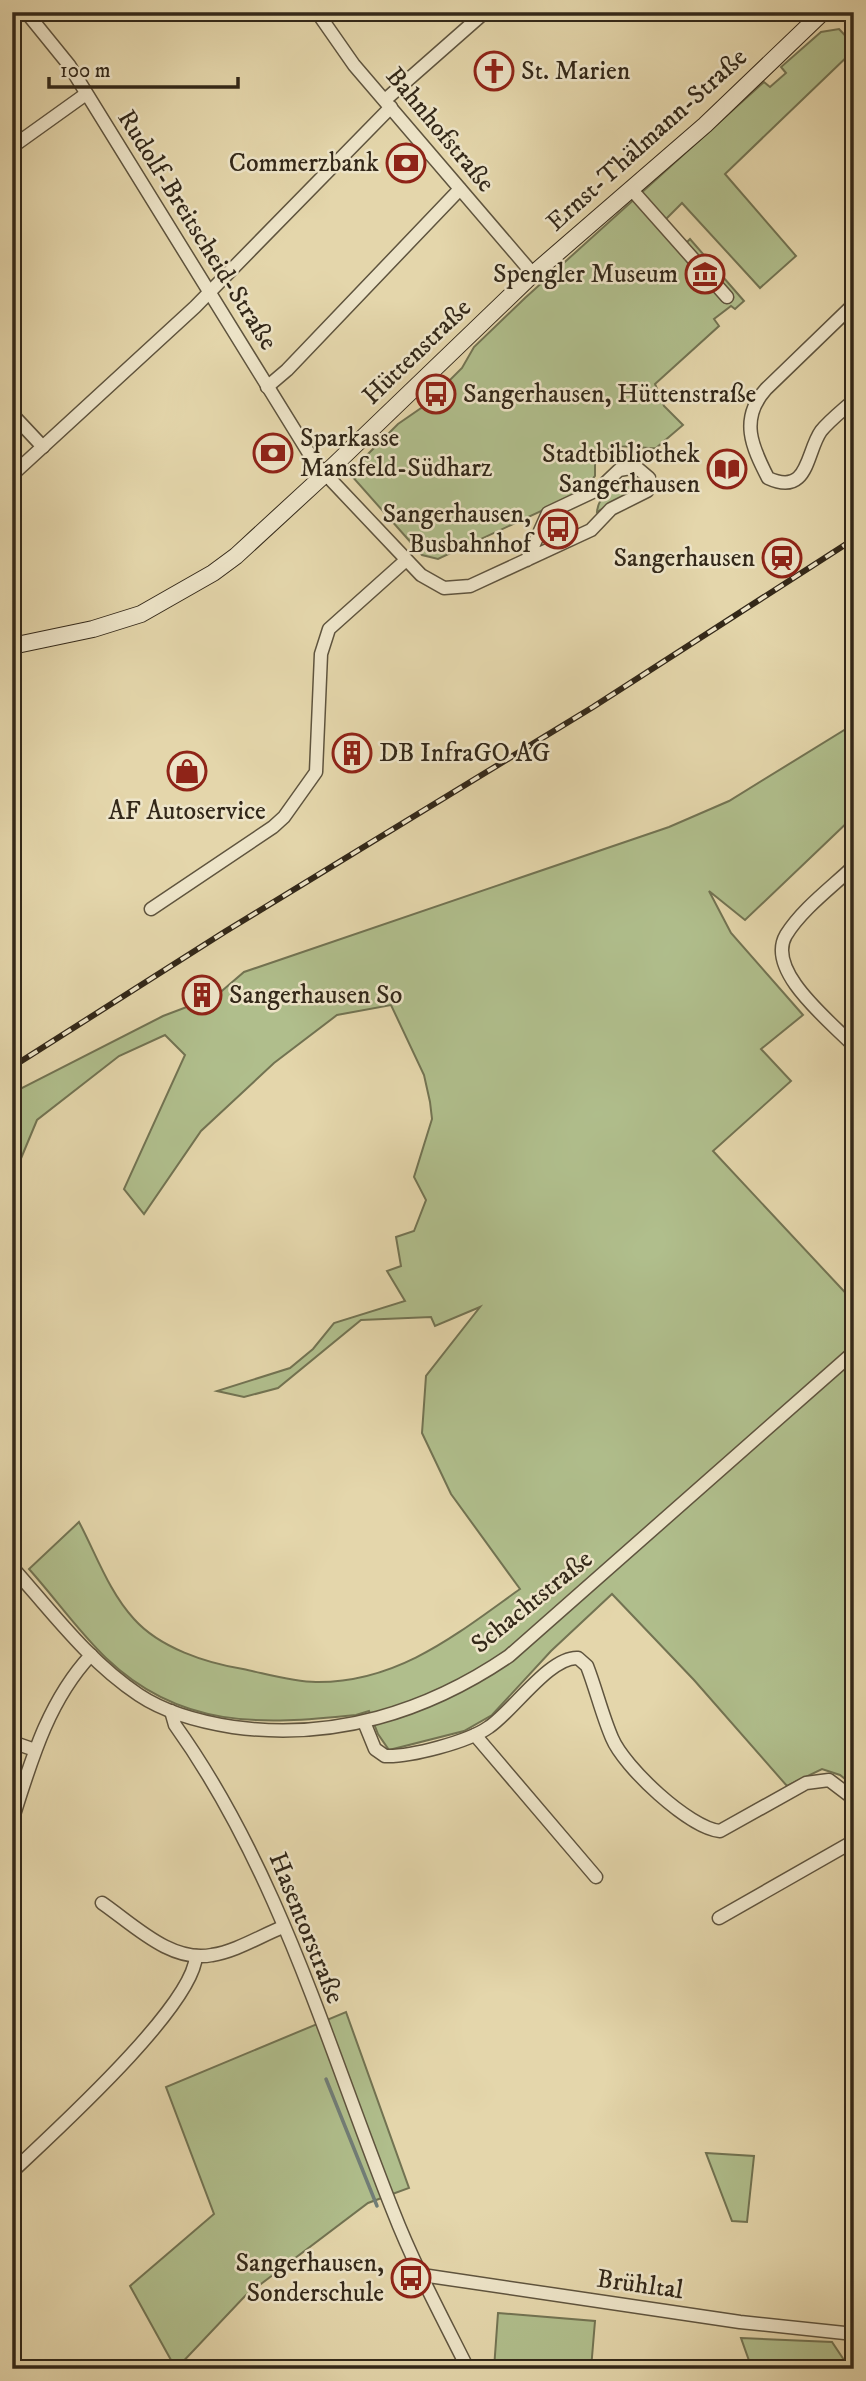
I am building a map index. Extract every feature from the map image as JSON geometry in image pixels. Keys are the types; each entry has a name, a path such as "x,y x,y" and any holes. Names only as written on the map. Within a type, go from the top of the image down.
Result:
{"street":[{"name":"Rudolf-Breitscheid-Straße","path":"26,12 86,93 324,475 405,561 433,584 455,589 470,586 527,560 579,536 595,528 611,509 647,491 650,484 647,476 636,467 622,468 599,489 548,513 527,560"},
{"name":"Bahnhofstraße","path":"317,12 354,65 533,274"},
{"path":"12,475 208,292 388,104 485,12"},
{"name":"Ernst-Thälmann-Straße","path":"533,274 632,190 823,12"},
{"path":"12,147 86,93"},
{"path":"267,387 287,370 460,189"},
{"path":"632,190 727,297"},
{"name":"Hüttenstraße","path":"12,646 118,622 164,602 236,556 533,274"},
{"path":"854,304 766,389 755,405 750,436 768,478 788,482 800,476 808,465 820,433 854,400"},
{"path":"12,414 43,447"},
{"path":"151,909 266,833 288,811 316,772 321,654 325,635 405,561"},
{"path":"854,866 788,932 781,957 791,980 854,1046"},
{"name":"Schachtstraße","path":"171,1711 222,1725 273,1731 316,1730 364,1723 435,1698 509,1656 854,1352"},
{"path":"12,1567 91,1655 138,1695 171,1711"},
{"path":"12,1821 35,1750 51,1713 73,1675 91,1655"},
{"path":"364,1723 374,1749 384,1756 415,1752 475,1735 502,1717 558,1663 578,1658 587,1666 612,1741 649,1785 706,1829 720,1831 806,1783 829,1780 854,1800"},
{"name":"Hasentorstraße","path":"171,1711 175,1726 241,1831 283,1927 393,2211 468,2369"},
{"path":"475,1735 596,1877"},
{"path":"12,1742 35,1750"},
{"path":"719,1918 854,1840"},
{"path":"102,1903 174,1951 196,1956 224,1952 283,1927"},
{"path":"14,2168 127,2060 189,1981 196,1956"},
{"name":"Brühltal","path":"422,2275 727,2320 854,2334"}],"green space":[{"path":"839,29 854,45 854,50 725,174 796,256 760,288 682,203 664,221 686,243 690,239 744,301 735,309 731,306 714,319 719,326 655,384 664,406 683,425 656,448 615,447 608,450 595,463 595,476 582,492 438,559 422,555 350,474 355,467 398,424 424,406 462,368 474,347 525,298 764,82 770,87 786,73 781,67 821,32"},
{"path":"627,480 637,482 637,488 597,512 603,497"},
{"path":"854,724 854,816 745,920 709,891 731,933 803,1015 761,1049 791,1081 713,1151 854,1302 854,1786 840,1775 822,1769 787,1786 694,1680 612,1594 551,1651 492,1715 464,1731 389,1750 378,1734 369,1711 356,1715 287,1720 223,1717 193,1710 163,1698 134,1681 96,1648 29,1569 79,1522 117,1597 134,1619 157,1638 184,1653 214,1663 298,1681 346,1680 400,1665 473,1623 520,1589 451,1494 422,1433 426,1376 480,1307 435,1326 431,1317 361,1320 278,1388 244,1397 217,1391 290,1368 313,1349 334,1323 405,1301 387,1271 401,1266 396,1237 414,1231 426,1200 414,1177 432,1119 424,1075 391,1005 337,1015 274,1063 201,1131 144,1214 124,1189 185,1055 165,1035 119,1056 37,1120 12,1180 12,1093 163,1016 216,996 244,972 669,827 729,801"},
{"path":"346,2012 409,2188 368,2203 245,2296 176,2369 130,2286 214,2214 166,2087"},
{"path":"706,2153 754,2156 747,2222 732,2221"},
{"path":"498,2313 595,2321 591,2369 494,2369"},
{"path":"741,2338 832,2342 850,2369 752,2369"}],"waterway":[{"path":"35,17 56,20 87,12"},
{"path":"12,13 24,15"},
{"path":"326,2079 377,2206"}],"railway":[{"path":"12,1067 226,931 593,707 854,539"}],"place":[{"name":"St. Marien","path":"494,71"},
{"name":"Commerzbank","path":"406,163"},
{"name":"Spengler Museum","path":"705,274"},
{"name":"Sangerhausen, Hüttenstraße","path":"436,394"},
{"name":"Sparkasse Mansfeld-Südharz","path":"273,453"},
{"name":"Stadtbibliothek Sangerhausen","path":"727,469"},
{"name":"Sangerhausen, Busbahnhof","path":"558,529"},
{"name":"Sangerhausen","path":"782,558"},
{"name":"DB InfraGO AG","path":"352,753"},
{"name":"AF Autoservice","path":"187,771"},
{"name":"Sangerhausen So","path":"202,995"},
{"name":"Sangerhausen, Sonderschule","path":"411,2278"}]}
